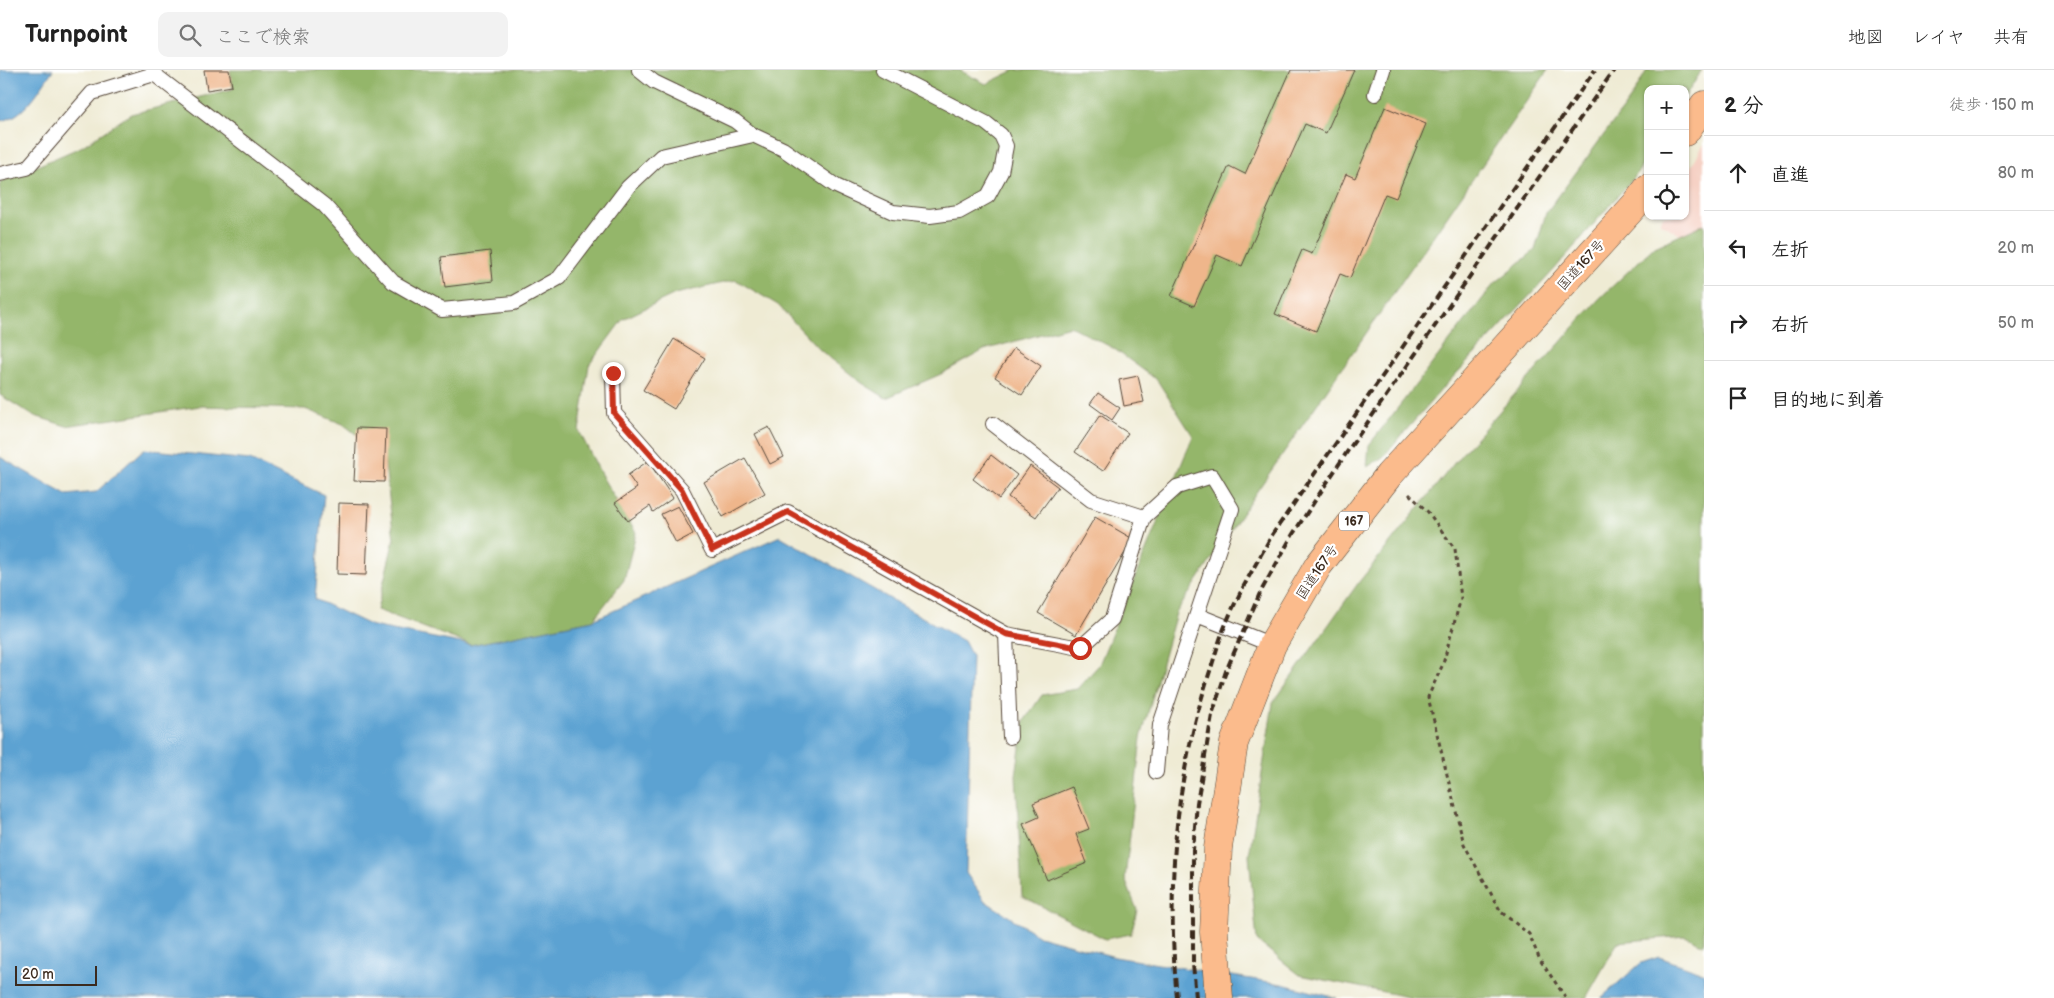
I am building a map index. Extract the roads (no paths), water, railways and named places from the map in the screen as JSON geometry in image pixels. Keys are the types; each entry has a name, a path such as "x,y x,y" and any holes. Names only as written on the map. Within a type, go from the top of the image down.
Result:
{"highway":[{"path":"1686,130 1704,105"},
{"name":"国道167号","path":"1219,998 1214,932 1218,848 1234,743 1272,645 1318,566 1389,475 1630,212 1644,193"}],"lane":[{"path":"639,70 654,82 735,121 753,135 783,149 836,186 893,212 930,216 959,212 988,196 1001,172 1006,146 1001,135 986,123 883,70"},
{"path":"1374,94 1383,70"},
{"path":"0,174 28,168 92,93 154,74 324,205 393,282 442,310 514,303 559,278 628,187 661,156 753,135"},
{"path":"613,373 614,413 682,490 712,550 788,512 1006,634 1080,648 1112,619 1144,517 1177,486 1212,476 1232,509 1160,725 1156,772"},
{"path":"993,424 1091,500 1144,517"},
{"path":"1197,615 1272,645"},
{"path":"1006,634 1010,737"}],"water":[{"path":"0,70 53,70 24,108 9,119 0,121"},
{"path":"144,449 250,460 324,495 315,599 372,626 471,645 593,620 780,536 964,641 972,656 966,873 985,901 1039,936 1115,957 1282,984 1337,998 0,998 0,457 66,495 96,492"},
{"path":"1659,957 1704,973 1704,998 1601,998 1641,963"}],"railway":[{"path":"1177,998 1173,913 1173,871 1176,830 1189,747 1199,706 1230,614 1272,535 1595,70"},
{"path":"1196,998 1193,964 1193,850 1197,803 1212,715 1226,671 1260,593 1293,534 1349,449 1614,70"}]}
